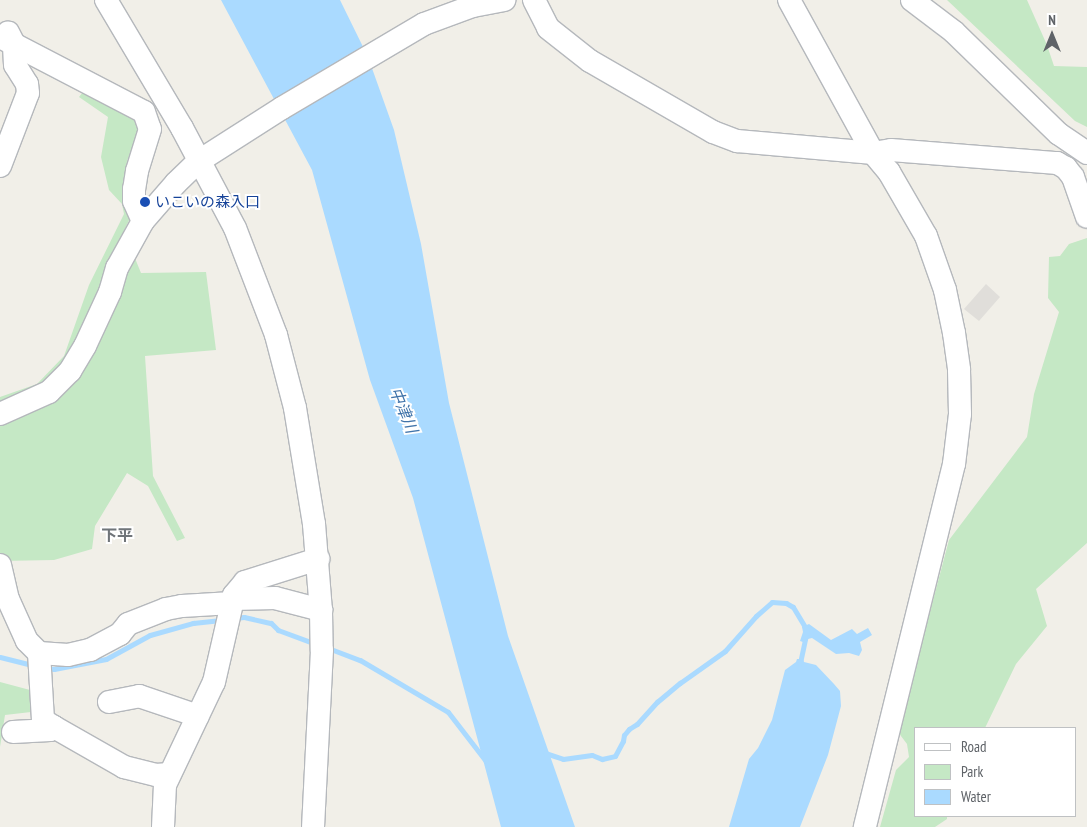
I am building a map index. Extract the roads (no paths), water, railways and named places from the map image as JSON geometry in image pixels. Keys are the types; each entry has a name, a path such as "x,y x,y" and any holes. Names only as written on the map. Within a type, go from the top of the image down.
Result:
{"street":[{"path":"106,0 199,161 235,228 276,335 295,408 318,559 321,611 322,650 312,827"},
{"path":"0,414 49,392 70,371 85,346 110,292 117,268 143,220 176,183 199,161 217,148 424,24 473,6 504,0"},
{"path":"534,0 548,28 590,61 714,132 736,141 873,153 891,150 1056,163 1066,168 1073,177 1087,217"},
{"path":"789,0 873,153 889,172 926,236 938,270 954,334 959,370 960,414 953,466 865,827"},
{"path":"912,0 954,32 1060,134 1087,154"},
{"path":"0,24 6,28 7,41 15,65 27,84 28,93 0,166"},
{"path":"7,41 144,112 150,129 137,171 134,189 134,201 143,220"},
{"path":"163,827 165,785 214,682 232,603 245,582 318,559"},
{"path":"0,565 8,599 39,664 43,720 124,767 156,775 169,774"},
{"path":"39,664 90,650 120,634 128,624 166,609 281,598 321,611"},
{"path":"109,702 139,696 198,716"},
{"path":"13,732 50,730 54,726"}],"water":[{"name":"中津川","path":"221,0 340,0 368,57 394,130 421,244 449,403 508,636 575,827 501,827 413,498 370,380 312,170"},
{"path":"809,624 831,640 852,629 857,634 868,628 872,635 860,642 862,650 859,656 849,653 836,654 812,638 808,639 806,643 800,641 803,632 802,627"},
{"path":"797,659 803,659 804,662 816,665 834,684 840,691 841,706 828,755 800,827 729,827 749,759 758,748 772,720 785,670 796,662"}],"waterway":[{"path":"545,753 563,759 592,755 602,759 615,756 624,735 629,729 637,724 657,702 680,683 725,651 756,616 772,602 786,603 793,607 807,630 800,663"},
{"path":"235,618 244,617 271,623 278,630 316,644"},
{"path":"47,668 54,669 106,659 150,635 193,623 221,620"},
{"path":"328,648 360,660 448,712 485,760"},
{"path":"0,657 33,665"}],"place":[{"name":"いこいの森入口","path":"145,202"}],"district":[{"name":"下平","path":"117,535"}]}
